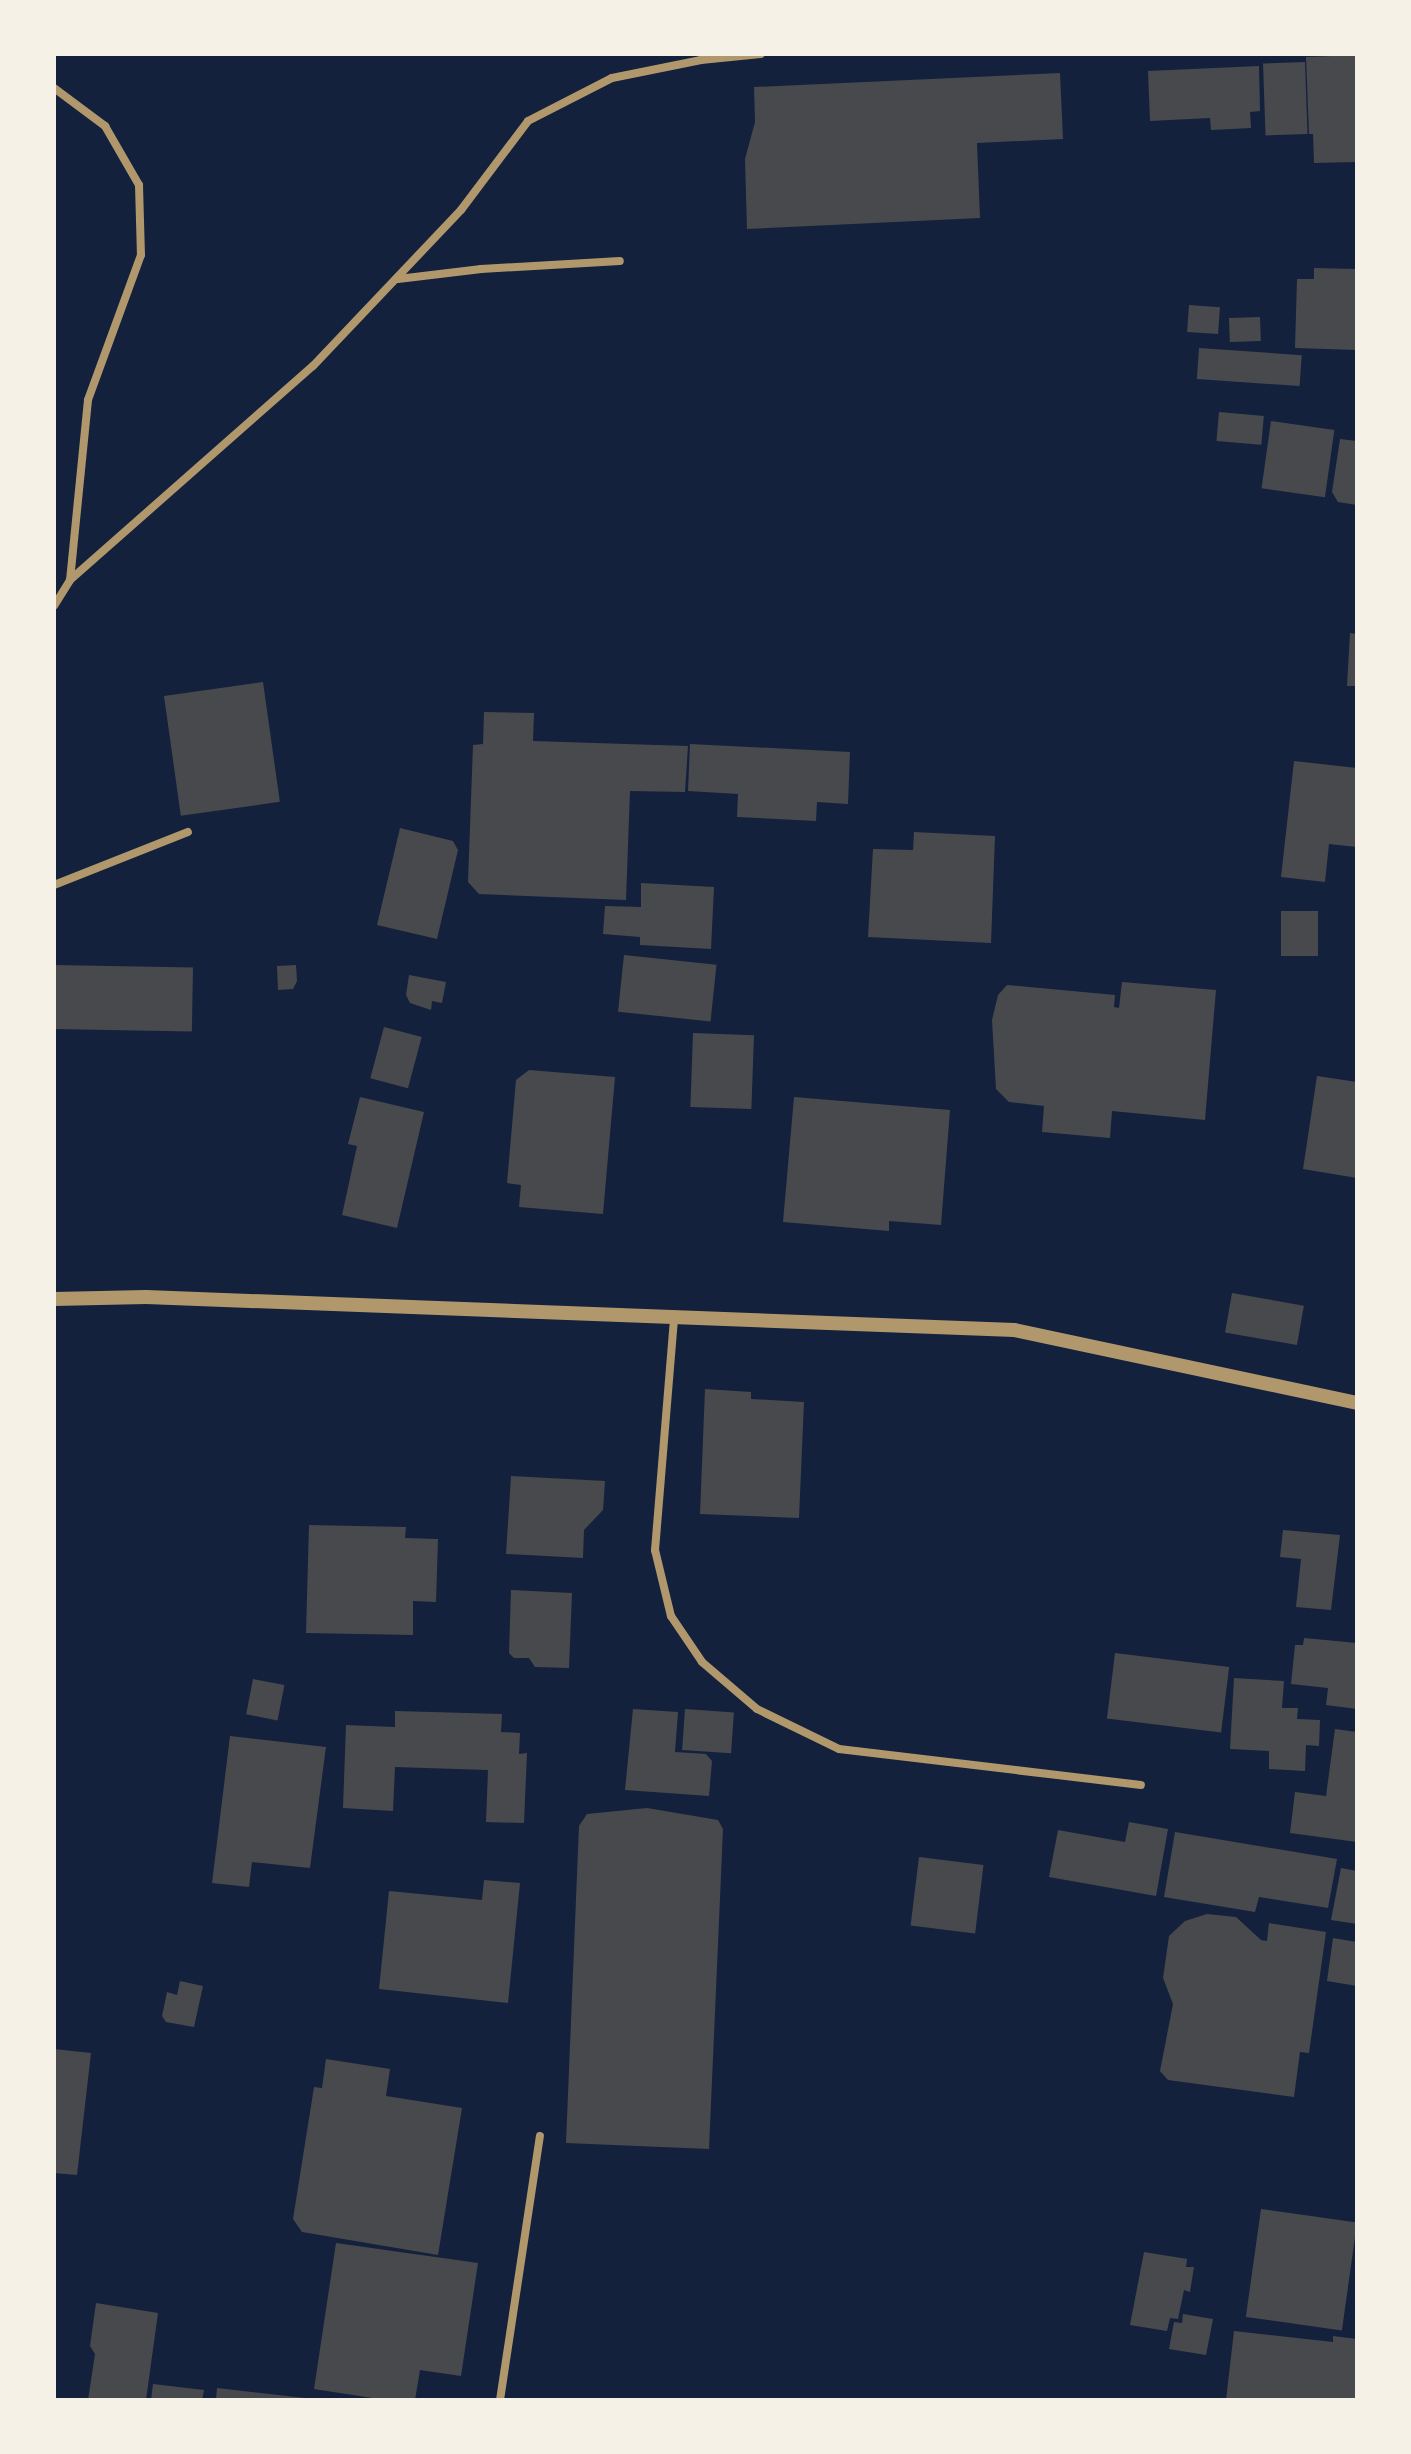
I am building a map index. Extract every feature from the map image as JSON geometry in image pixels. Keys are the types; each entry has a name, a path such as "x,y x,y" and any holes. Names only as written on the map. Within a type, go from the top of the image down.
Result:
{"street":[{"path":"54,606 70,580 313,366 461,210 528,121 612,78 701,60 761,54"},
{"path":"54,88 105,126 139,185 141,255 88,400 70,580"},
{"path":"397,279 481,269 620,261"},
{"path":"54,885 188,832"},
{"path":"54,1299 146,1297 1014,1330 1357,1403"},
{"path":"674,1319 655,1550 671,1616 702,1662 757,1709 839,1749 1141,1785"},
{"path":"500,2400 540,2136"}],"building":[{"path":"1357,55 1357,162 1314,163 1313,134 1309,134 1306,57"},
{"path":"1305,62 1308,134 1266,135 1263,63"},
{"path":"1259,66 1260,111 1250,112 1251,128 1211,130 1210,118 1150,121 1148,71"},
{"path":"1060,73 1063,139 977,143 980,218 747,229 745,159 755,122 754,87"},
{"path":"1314,268 1357,269 1357,350 1295,348 1297,279 1314,279"},
{"path":"1189,305 1220,307 1218,334 1187,332"},
{"path":"1260,317 1261,341 1230,342 1229,318"},
{"path":"1199,348 1302,355 1300,386 1197,379"},
{"path":"1219,412 1264,416 1261,445 1216,441"},
{"path":"1271,421 1334,430 1325,497 1262,488"},
{"path":"1340,439 1357,441 1357,505 1338,502 1332,492"},
{"path":"1350,633 1357,634 1357,686 1347,686"},
{"path":"263,682 280,802 181,816 164,696"},
{"path":"484,712 534,713 533,741 688,746 685,792 630,791 626,900 479,894 468,882 473,745 483,744"},
{"path":"690,744 850,752 848,804 817,802 816,821 737,817 738,794 688,791"},
{"path":"1294,761 1357,768 1357,847 1329,844 1325,882 1281,877"},
{"path":"400,828 453,841 458,850 437,939 377,925"},
{"path":"914,832 995,836 991,943 868,937 873,849 913,850"},
{"path":"641,883 714,887 711,949 640,945 640,937 603,934 605,906 641,907"},
{"path":"1281,911 1318,911 1318,956 1281,956"},
{"path":"624,955 716,965 711,1021 618,1012"},
{"path":"54,965 193,967 192,1031 54,1029"},
{"path":"296,965 297,981 293,989 278,990 277,966"},
{"path":"409,975 446,982 442,1003 432,1001 431,1010 410,1003 406,995"},
{"path":"1122,982 1216,990 1205,1120 1112,1111 1110,1138 1042,1132 1044,1106 1009,1102 996,1089 992,1020 998,995 1007,985 1115,995 1114,1007 1119,1008"},
{"path":"384,1027 422,1037 408,1088 370,1078"},
{"path":"693,1033 754,1035 751,1109 690,1107"},
{"path":"529,1070 615,1077 603,1214 519,1207 521,1185 507,1183 516,1080"},
{"path":"1317,1076 1357,1082 1357,1178 1303,1169"},
{"path":"360,1097 424,1112 397,1228 342,1215 357,1146 348,1144"},
{"path":"794,1097 950,1110 941,1225 889,1221 889,1231 783,1222"},
{"path":"1232,1293 1304,1306 1297,1345 1225,1332"},
{"path":"705,1389 751,1392 751,1399 804,1402 799,1518 700,1514"},
{"path":"511,1476 605,1481 603,1510 584,1530 583,1558 506,1554"},
{"path":"309,1525 406,1527 405,1538 438,1539 436,1602 413,1601 413,1635 306,1633"},
{"path":"1283,1530 1340,1535 1331,1610 1296,1607 1301,1559 1280,1557"},
{"path":"511,1590 572,1593 569,1668 535,1667 529,1658 514,1658 509,1653"},
{"path":"1304,1638 1357,1643 1357,1709 1326,1705 1328,1688 1291,1684 1295,1645 1303,1645"},
{"path":"1115,1653 1229,1667 1221,1733 1107,1719"},
{"path":"1234,1678 1284,1681 1282,1708 1298,1708 1297,1719 1320,1720 1319,1746 1306,1745 1305,1771 1269,1769 1269,1751 1230,1749"},
{"path":"253,1679 284,1685 278,1720 246,1714"},
{"path":"633,1709 678,1712 675,1752 706,1754 712,1761 709,1796 625,1790"},
{"path":"685,1709 734,1712 731,1753 682,1750"},
{"path":"395,1711 502,1714 501,1732 520,1733 519,1754 527,1753 524,1823 486,1822 488,1770 395,1767 393,1811 343,1808 346,1725 395,1727"},
{"path":"1335,1729 1357,1732 1357,1842 1290,1833 1295,1792 1326,1796"},
{"path":"230,1736 326,1747 310,1868 252,1862 249,1887 212,1883"},
{"path":"647,1808 718,1820 723,1829 709,2149 566,2143 579,1826 587,1814"},
{"path":"1129,1822 1168,1829 1156,1896 1049,1877 1058,1830 1125,1842"},
{"path":"1175,1832 1337,1859 1328,1908 1259,1897 1255,1912 1164,1897"},
{"path":"919,1857 984,1865 975,1933 911,1925"},
{"path":"1341,1868 1357,1871 1357,1924 1331,1920"},
{"path":"484,1880 520,1883 508,2003 379,1989 389,1891 482,1900"},
{"path":"1207,1914 1236,1917 1261,1940 1267,1941 1269,1923 1326,1932 1309,2053 1300,2052 1294,2097 1168,2080 1160,2071 1173,2004 1163,1978 1169,1936 1185,1921"},
{"path":"1333,1938 1357,1942 1357,1986 1327,1981"},
{"path":"180,1981 203,1986 194,2027 166,2022 162,2016 167,1992 177,1995"},
{"path":"54,2049 91,2053 77,2175 54,2173"},
{"path":"326,2059 390,2069 386,2096 462,2108 438,2255 302,2232 293,2219 314,2087 322,2088"},
{"path":"1261,2209 1357,2222 1342,2330 1246,2317"},
{"path":"336,2243 478,2263 461,2376 420,2370 415,2400 385,2400 314,2389"},
{"path":"1144,2252 1187,2259 1186,2267 1194,2267 1190,2292 1184,2290 1178,2319 1170,2318 1167,2331 1130,2325"},
{"path":"96,2303 158,2313 146,2400 88,2400 95,2354 90,2346"},
{"path":"1183,2314 1213,2319 1206,2355 1169,2349 1174,2322 1182,2323"},
{"path":"1234,2331 1333,2342 1333,2336 1357,2339 1357,2400 1226,2400"},
{"path":"153,2384 204,2390 202,2400 151,2400"},
{"path":"217,2388 305,2398 305,2400 216,2400"}]}
